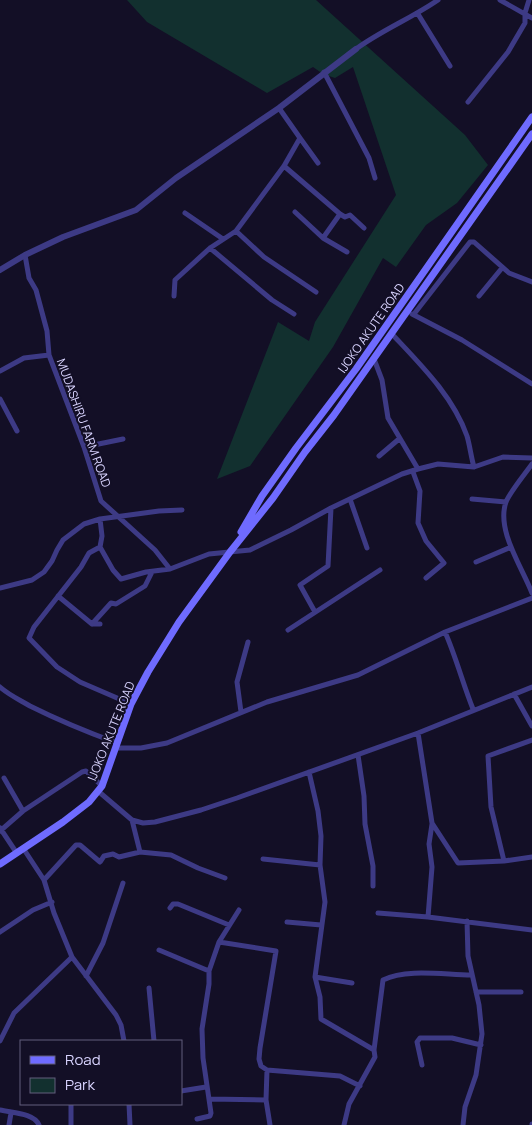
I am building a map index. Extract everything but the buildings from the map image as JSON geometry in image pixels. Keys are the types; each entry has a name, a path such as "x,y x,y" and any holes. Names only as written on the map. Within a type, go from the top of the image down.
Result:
{"main road":[{"name":"IJOKO AKUTE ROAD","path":"230,552 262,496 356,369 532,117"},
{"name":"IJOKO AKUTE ROAD","path":"0,864 89,802 100,789 131,704 179,622 230,552 273,498 374,359 532,134"}],"street":[{"path":"0,270 25,255 63,237 136,210 176,178 279,108 365,42 418,14 438,0"},
{"path":"500,0 532,18"},
{"path":"468,102 508,52 525,23 524,12 529,0"},
{"path":"418,14 450,66"},
{"path":"324,72 369,158 375,178"},
{"path":"279,108 318,163"},
{"path":"174,296 175,280 210,248 236,231 284,166 300,138"},
{"path":"284,166 340,214 345,217 350,215 364,228"},
{"path":"295,212 323,238 347,252"},
{"path":"185,213 223,239"},
{"path":"323,238 340,214"},
{"path":"236,231 264,257 316,292"},
{"path":"414,314 470,242 474,242 508,273 532,282"},
{"path":"210,248 272,300 294,314"},
{"name":"MUDASHIRU FARM ROAD","path":"25,255 29,278 36,290 47,332 49,355 84,448 101,501 154,550 170,569"},
{"path":"479,296 502,268"},
{"path":"406,312 414,314 462,340 532,384"},
{"path":"391,334 429,373 455,412 467,436 474,467"},
{"path":"0,371 24,358 49,355"},
{"path":"374,359 382,380 388,418 415,470 420,491 418,523 426,541 444,563 426,578"},
{"path":"0,399 17,431"},
{"path":"379,456 399,438"},
{"path":"84,448 123,439"},
{"path":"100,519 102,536 100,548 121,579 146,572 170,569 209,554 250,550 331,508 402,474 415,470 438,464 474,467 503,457 532,458"},
{"path":"532,464 506,502 503,523 532,593"},
{"path":"350,499 367,548"},
{"path":"472,499 506,502"},
{"path":"315,612 300,585 328,566 331,508"},
{"path":"0,588 32,580 44,572 63,540 84,524 100,519 159,511 182,510"},
{"path":"476,562 511,546"},
{"path":"100,548 89,553 81,567 34,627 29,638 58,666 80,682 131,704"},
{"path":"288,630 380,570"},
{"path":"92,624 111,602 116,604 145,586 152,572"},
{"path":"526,578 532,575"},
{"path":"58,596 92,624 100,624"},
{"path":"0,687 39,710 116,746 141,748 167,742 241,712 358,675 445,632 532,598"},
{"path":"445,632 473,710"},
{"path":"241,712 237,682 248,642"},
{"path":"132,820 155,822 201,810 358,755 532,687"},
{"path":"514,694 532,726"},
{"path":"418,732 432,823 429,844 432,867 428,917"},
{"path":"504,861 491,807 488,756 532,740"},
{"path":"358,755 374,886"},
{"path":"124,1040 121,1025 116,1015 72,957 54,913 44,880 0,829 23,811 86,771 100,789 132,820 140,852"},
{"path":"309,772 318,810 321,836 320,864 325,902 315,977 320,997 321,1019 374,1050"},
{"path":"4,778 23,811"},
{"path":"432,823 458,863 504,861 532,857"},
{"path":"44,880 76,845 80,845 100,862 104,856 113,854 119,857 140,852 171,855 225,878"},
{"path":"264,859 320,864"},
{"path":"86,976 103,943 123,883"},
{"path":"0,932 33,910 52,902"},
{"path":"170,908 173,904 178,904 229,925"},
{"path":"196,1119 210,1116 202,1029 209,984 209,971 219,942 239,910"},
{"path":"378,913 467,921 532,930"},
{"path":"463,1125 465,1107 476,1075 482,1025 468,956 467,921"},
{"path":"287,922 321,925"},
{"path":"219,942 276,951 259,1058 261,1066 267,1070 340,1076 360,1086"},
{"path":"159,950 209,971"},
{"path":"0,1041 14,1013 72,957"},
{"path":"344,1125 349,1104 375,1058 374,1050 383,980 408,973 471,976"},
{"path":"315,977 352,983"},
{"path":"150,988 154,1040"},
{"path":"476,992 521,992"},
{"path":"422,1065 417,1042 420,1038 452,1038 481,1045"},
{"path":"267,1070 266,1100 270,1125"},
{"path":"182,1091 206,1087"},
{"path":"209,1099 266,1100"},
{"path":"71,1105 72,1125"},
{"path":"129,1105 130,1125"},
{"path":"0,1110 30,1116 39,1125"},
{"path":"9,1125 11,1113"}],"green space":[{"path":"127,0 316,0 465,135 488,165 457,203 426,225 396,267 383,258 333,347 250,466 217,479 278,322 309,341 315,322 396,195 353,67 335,78 323,74 313,67 267,93 147,22"}]}
